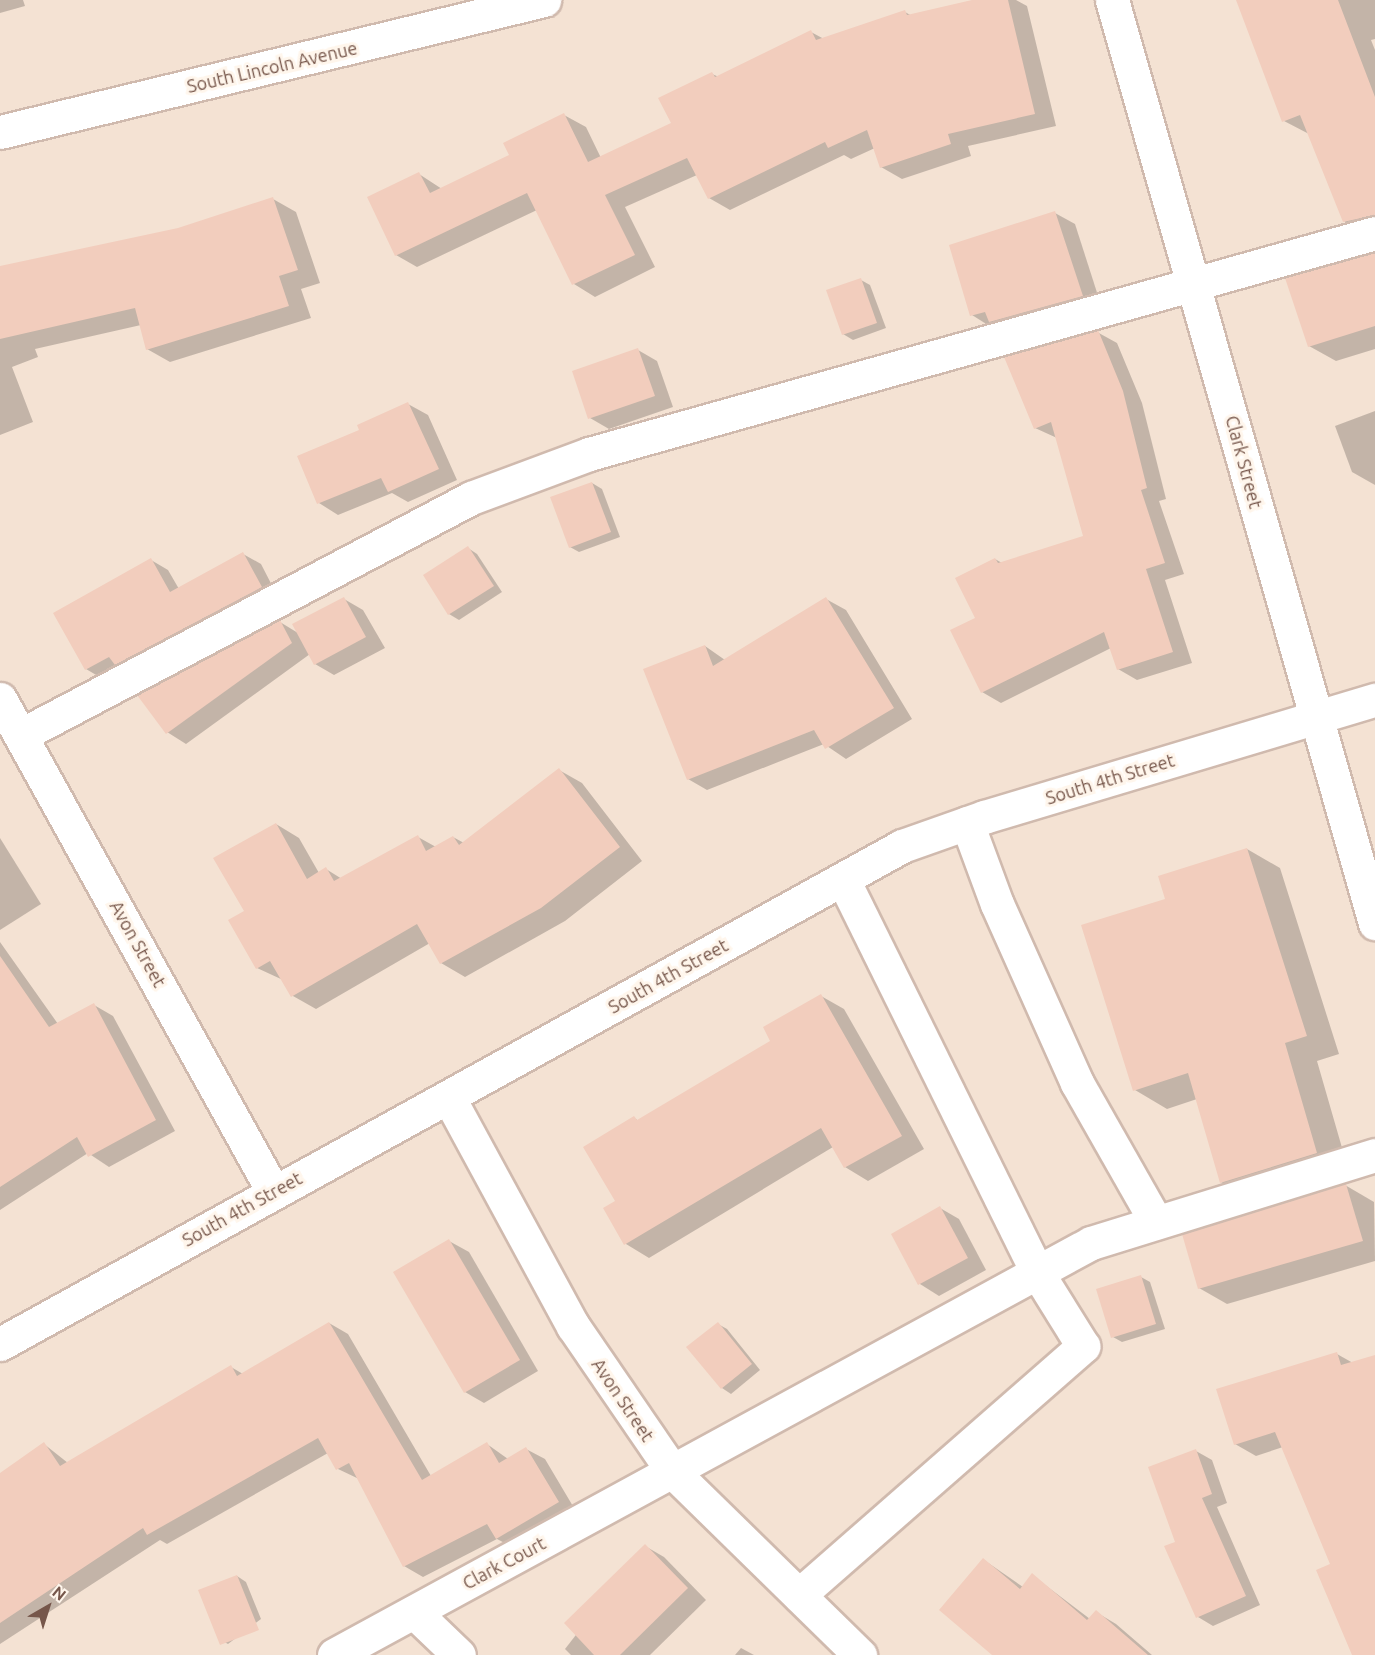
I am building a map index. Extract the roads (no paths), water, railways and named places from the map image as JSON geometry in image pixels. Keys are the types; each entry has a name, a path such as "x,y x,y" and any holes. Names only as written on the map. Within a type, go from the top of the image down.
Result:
{"street":[{"name":"South Lincoln Avenue","path":"0,132 497,7 544,0"},
{"name":"Clark Street","path":"1112,0 1194,283 1314,717 1375,923"},
{"path":"21,735 471,498 590,454 1375,232"},
{"name":"Avon Street","path":"0,699 273,1191"},
{"name":"South 4th Street","path":"0,1344 273,1191 449,1098 902,846 967,823 1375,700"},
{"path":"967,823 997,904 1077,1083 1156,1222"},
{"path":"799,1595 1083,1346 1037,1272 843,879"},
{"name":"Avon Street","path":"449,1098 573,1326 673,1472 860,1655"},
{"name":"Clark Court","path":"334,1655 1091,1243 1375,1155"},
{"path":"414,1612 459,1655"}]}
